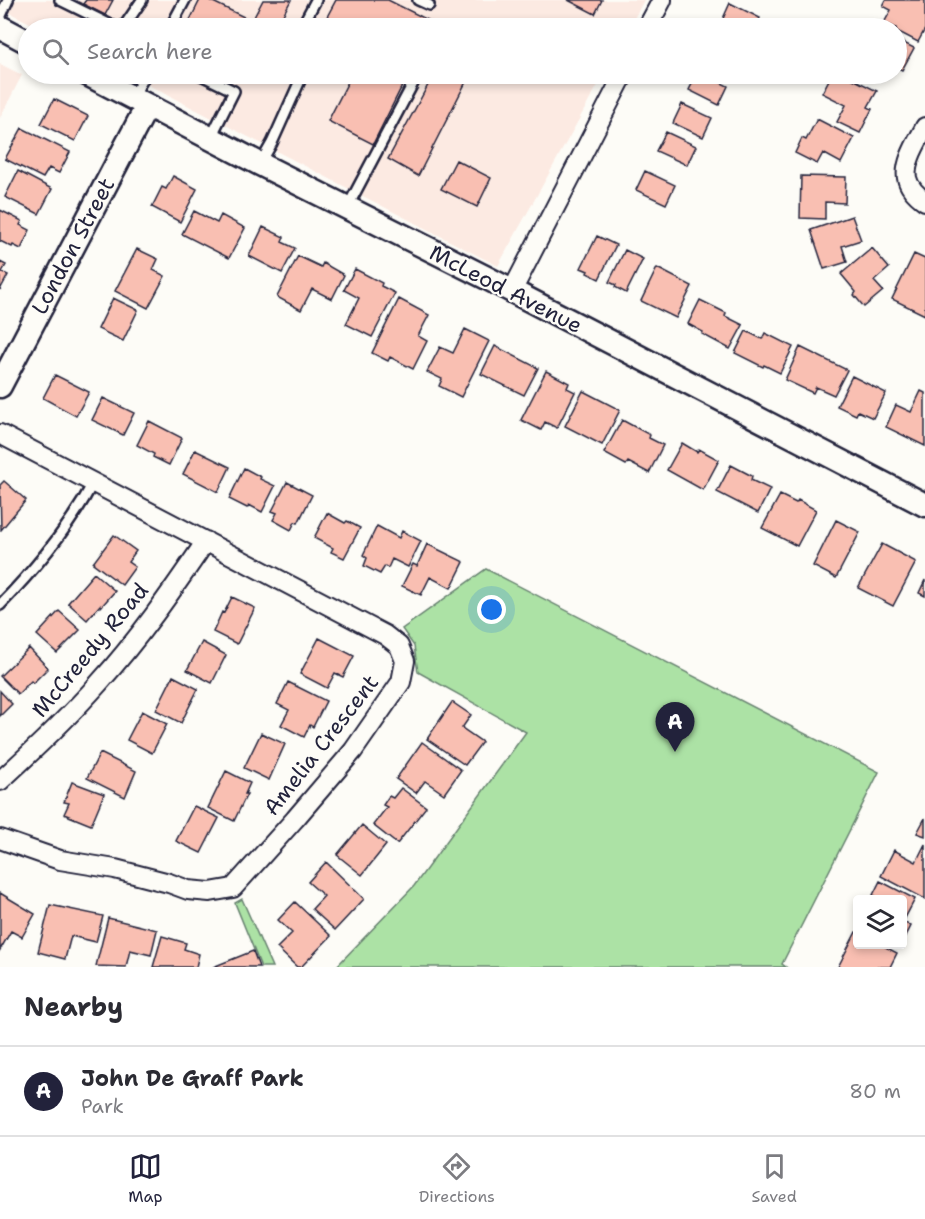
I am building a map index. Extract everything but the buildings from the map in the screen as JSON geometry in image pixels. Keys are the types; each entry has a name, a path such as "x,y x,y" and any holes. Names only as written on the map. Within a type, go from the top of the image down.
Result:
{"street":[{"path":"652,18 662,0"},
{"path":"0,27 18,37"},
{"name":"McLeod Avenue","path":"110,84 260,164 512,291 925,505"},
{"path":"512,291 619,84"},
{"name":"London Street","path":"0,386 140,102"},
{"path":"925,127 909,160 907,179 915,193 925,201"},
{"name":"Amelia Crescent","path":"0,434 385,634 399,646 405,662 401,682 352,751 296,819 233,888 210,892 188,890 115,869 60,860 0,839"},
{"name":"McCreedy Road","path":"0,782 50,736 99,683 156,614 206,542"}],"lane":[{"path":"0,18 8,0"},
{"path":"60,0 97,18"},
{"path":"130,18 142,0"},
{"path":"175,18 185,0"},
{"path":"306,18 316,0"},
{"path":"418,0 429,6"},
{"path":"140,102 144,84"},
{"path":"210,137 234,91 220,84"},
{"path":"260,164 299,84"},
{"path":"347,208 413,84"},
{"path":"0,605 45,554 80,507 93,483"}],"shaded area":[{"path":"0,0 644,0 634,18 20,18 0,8"},
{"path":"0,64 18,73 18,83 0,118"},
{"path":"146,84 598,84 498,266"}],"green space":[{"path":"486,569 879,772 782,964 786,967 336,967 414,886 526,732 418,672 414,646 402,629"},
{"path":"242,899 272,967 261,967 235,903"}],"place":[{"name":"John De Graff Park","path":"675,752"}]}
